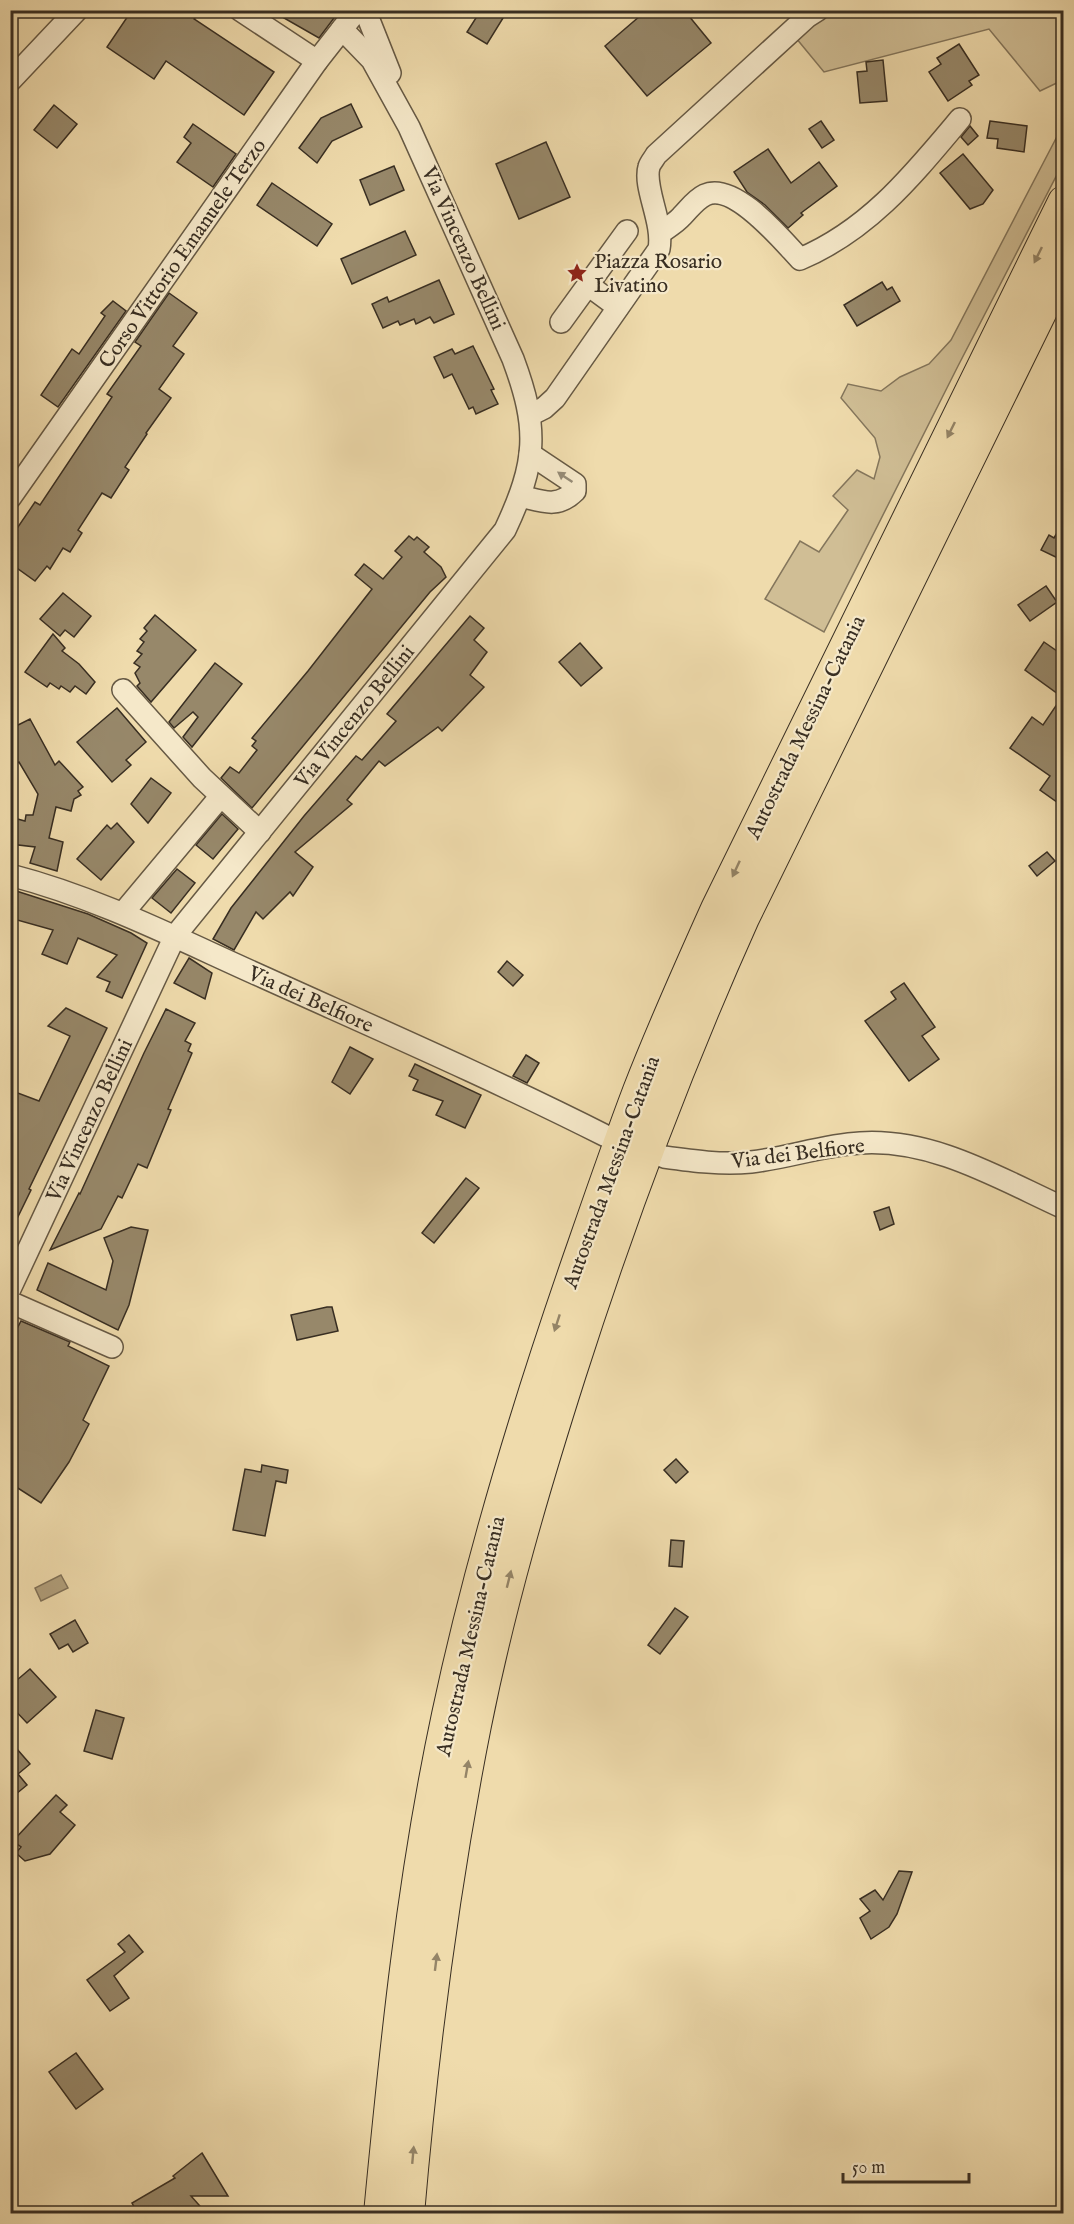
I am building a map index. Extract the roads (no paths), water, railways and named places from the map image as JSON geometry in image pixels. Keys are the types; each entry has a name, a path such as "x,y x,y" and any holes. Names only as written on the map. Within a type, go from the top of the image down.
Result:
{"highway":[{"name":"Autostrada Messina-Catania","path":"380,2214 411,1918 447,1719 492,1536 527,1416 567,1293 638,1093 707,931 765,808 1064,202"},
{"name":"Autostrada Messina-Catania","path":"408,2214 441,1920 475,1725 519,1540 593,1302 663,1104 698,1017 738,928 1064,264"}],"street":[{"path":"10,81 77,10"},
{"path":"240,10 317,61"},
{"name":"Corso Vittorio Emanuele Terzo","path":"10,498 317,61 357,10"},
{"path":"365,10 395,84 409,127"},
{"path":"530,415 544,408 555,398 659,249 660,236 647,176 649,166 656,155 812,13"},
{"path":"342,29 372,60 409,127"},
{"path":"660,236 681,218 694,202 708,193 722,192 738,199 800,259 814,254 855,229 882,207 960,119"},
{"name":"Via Vincenzo Bellini","path":"10,1289 175,936 505,530 528,473 530,415 525,390 513,358 409,127"},
{"path":"561,322 627,231"},
{"path":"588,285 618,307"},
{"path":"520,496 552,503 566,500 575,491 575,484 530,454"},
{"path":"123,690 220,797 260,832"},
{"path":"123,913 220,797"},
{"name":"Via dei Belfiore","path":"10,875 45,884 123,913 522,1094 606,1136"},
{"name":"Via dei Belfiore","path":"664,1157 703,1163 750,1162 860,1143 888,1144 922,1149 959,1160 1064,1208"},
{"path":"10,1302 112,1347"}],"place":[{"name":"Piazza Rosario Livatino","path":"577,273"}]}
